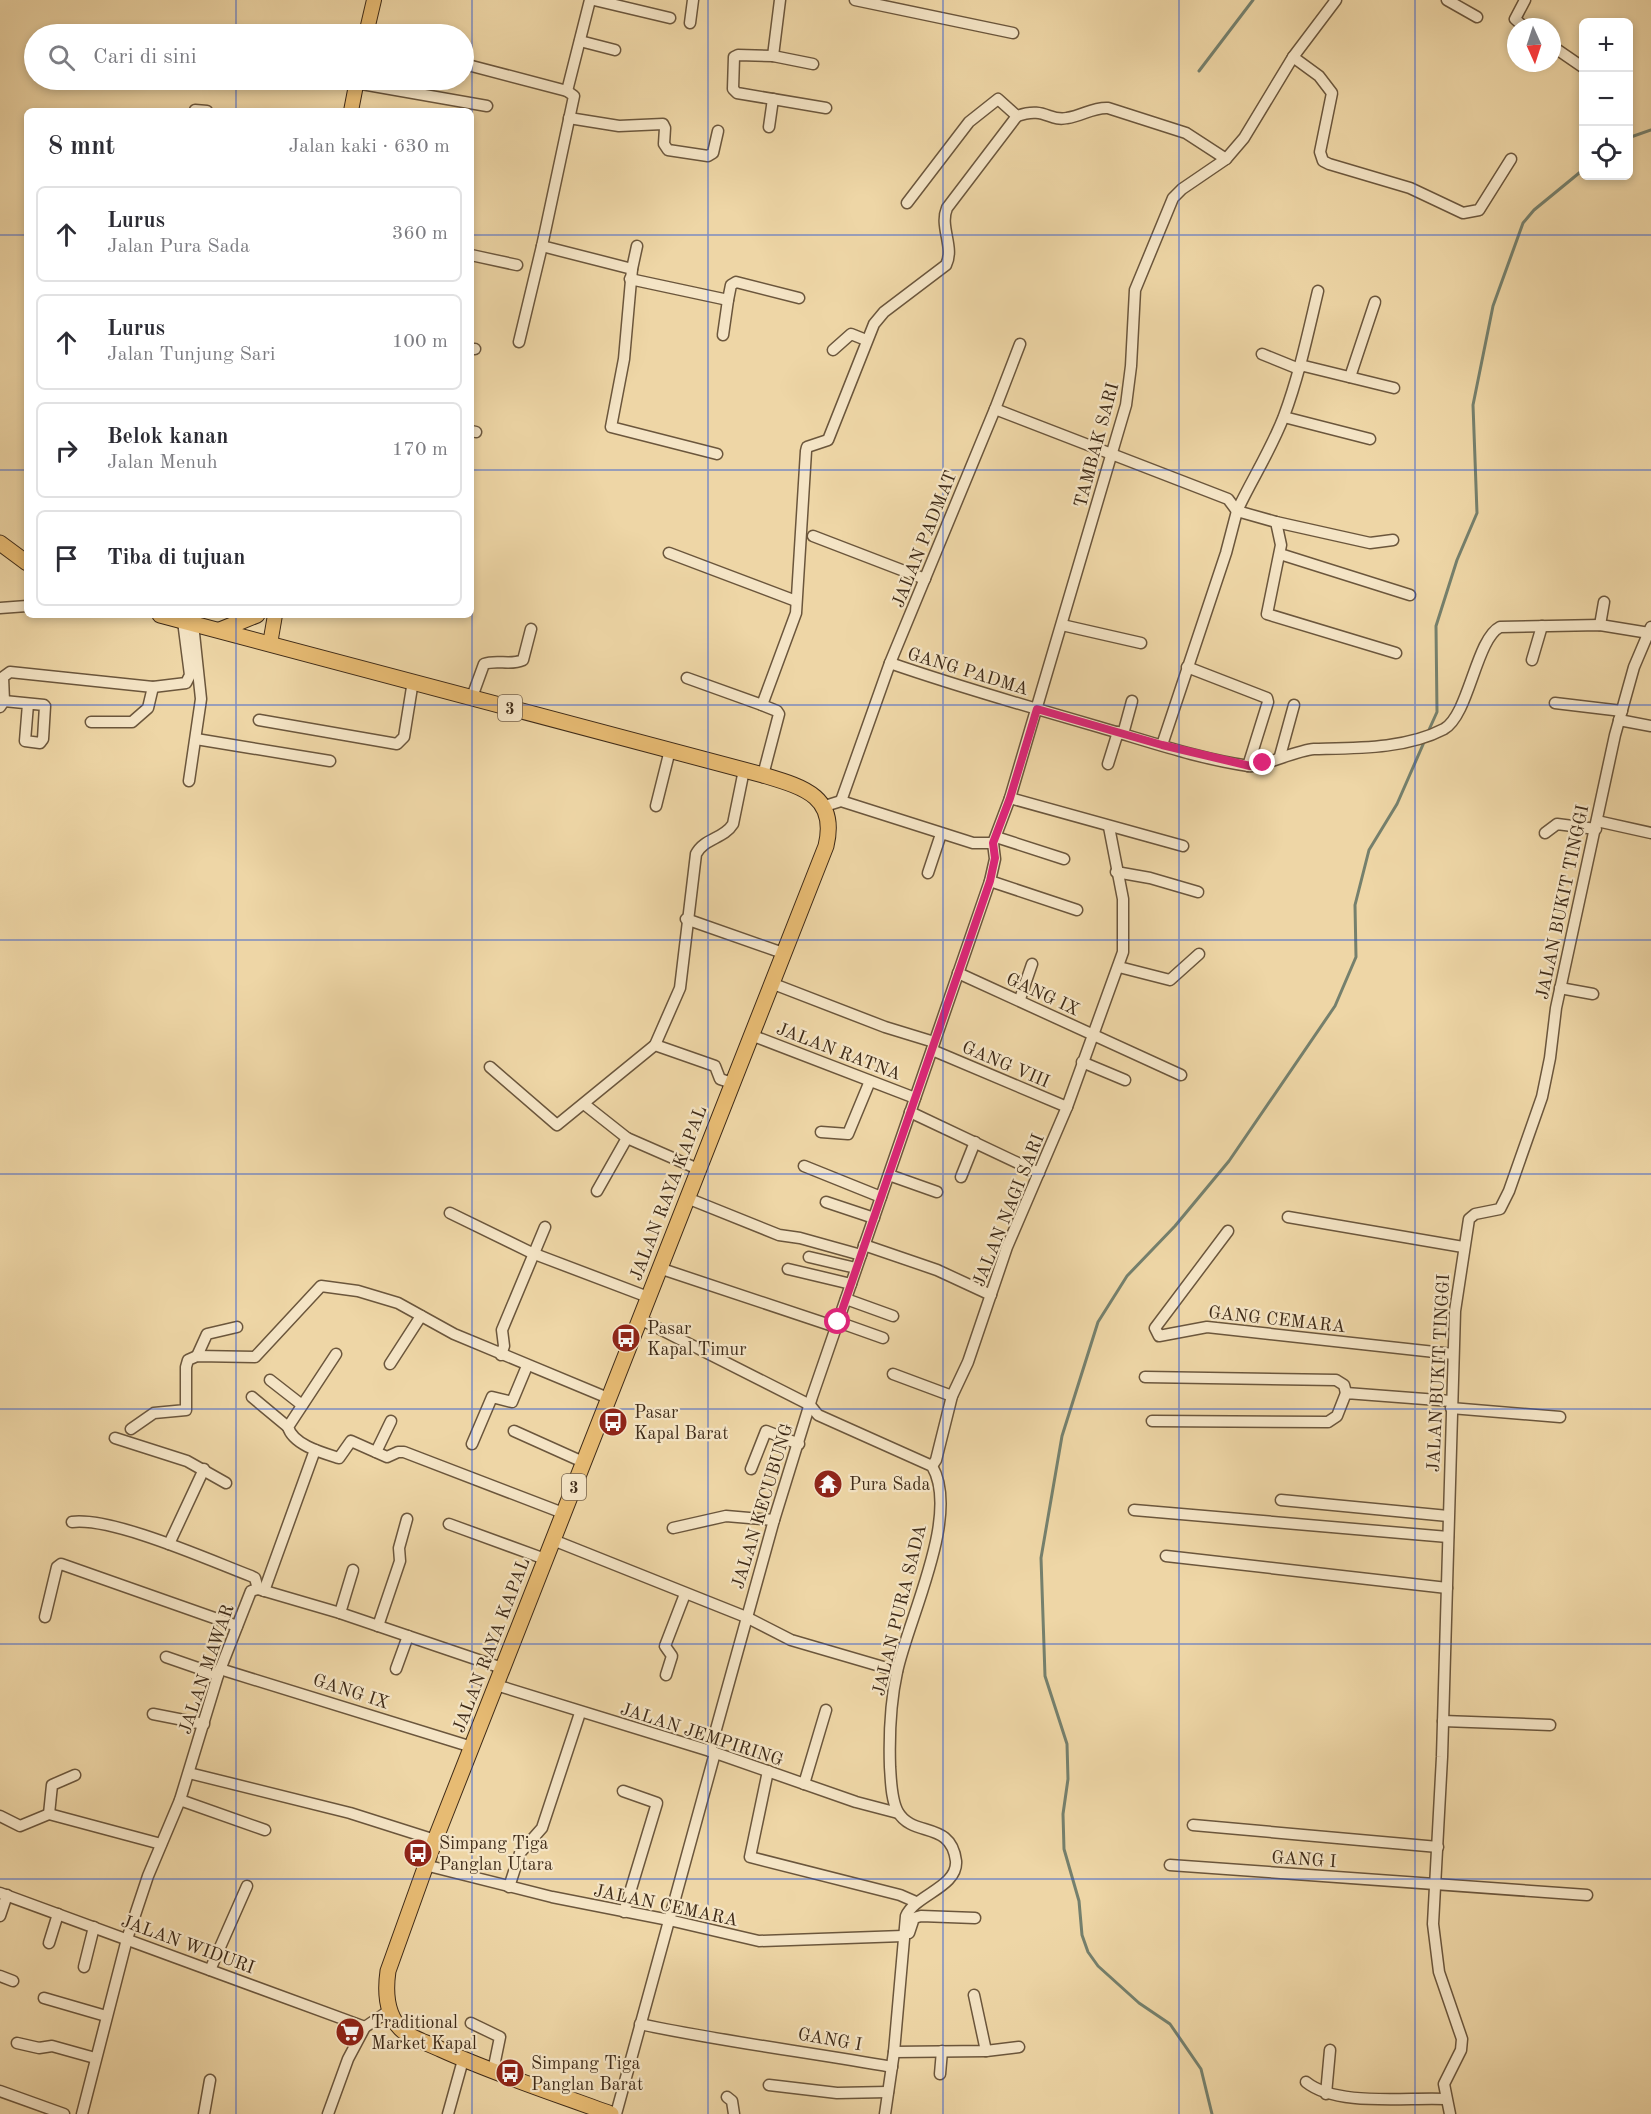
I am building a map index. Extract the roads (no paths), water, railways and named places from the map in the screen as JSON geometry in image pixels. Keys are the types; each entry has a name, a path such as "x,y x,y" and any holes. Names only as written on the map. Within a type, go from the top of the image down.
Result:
{"highway":[{"path":"0,543 24,561"},
{"name":"3","path":"172,618 753,772 802,789 825,806"},
{"path":"220,630 250,618"},
{"name":"JALAN RAYA KAPAL","path":"390,2010 386,1987 388,1971 425,1865 826,846 830,822 825,806"},
{"path":"390,2010 396,2022 408,2034 463,2060 613,2114"}],"main road":[{"path":"368,24 374,0"},
{"path":"352,108 355,90"},
{"path":"270,644 275,618"}],"street":[{"path":"567,91 592,0 670,18"},
{"path":"690,24 693,0"},
{"path":"773,56 780,0"},
{"path":"855,0 1013,33"},
{"name":"TAMBAK SARI","path":"994,840 1010,798 1113,452 1130,380 1134,302 1141,274 1173,198 1182,189 1226,159 1254,123 1293,57 1336,0"},
{"path":"1448,0 1477,17"},
{"path":"1516,18 1525,0"},
{"path":"579,41 615,50"},
{"path":"1561,52 1579,65"},
{"path":"813,64 773,56 736,55 733,89 737,93 826,108"},
{"path":"1293,57 1319,76 1332,93 1320,152 1323,161 1329,164 1410,188 1463,213 1471,214 1479,210 1511,159"},
{"path":"474,67 574,94 519,342"},
{"path":"404,90 487,106"},
{"path":"769,126 773,99"},
{"path":"907,203 969,122 994,99 1000,100 1013,112 1034,111 1067,119 1096,108 1108,108 1156,126 1186,133 1226,159"},
{"path":"764,706 796,612 807,447 826,442 860,337 884,312 946,265 950,253 944,219 947,208 1013,112"},
{"path":"569,118 618,126 663,124 664,144 668,150 708,156 713,153 718,131"},
{"path":"542,246 631,274 728,300"},
{"path":"636,246 631,274 624,359 611,427 717,454"},
{"path":"474,256 517,265"},
{"path":"723,335 728,300 732,285 736,282 799,298"},
{"path":"1162,745 1226,554 1237,512 1261,469 1284,417 1300,367 1318,291"},
{"path":"1350,377 1375,302"},
{"path":"833,350 850,334 860,337"},
{"name":"JALAN PADMAT","path":"841,801 890,663 1020,344"},
{"path":"1262,354 1300,367 1394,388"},
{"path":"995,409 1113,452 1228,499 1237,512 1370,543 1393,540"},
{"path":"1284,417 1370,439"},
{"path":"1276,522 1282,540 1268,614 1396,653"},
{"path":"813,536 925,579"},
{"path":"669,553 796,601"},
{"path":"1280,554 1410,595"},
{"path":"1600,625 1604,602"},
{"path":"0,608 24,606"},
{"path":"28,704 2,704 3,677 10,672 153,687 186,683 189,680 188,622"},
{"path":"188,622 201,699 189,781"},
{"path":"1062,625 1141,643"},
{"path":"1187,667 1268,699 1248,766 1253,766 1280,756 1311,749 1386,744 1419,739 1449,726 1496,628 1600,625 1650,630"},
{"path":"1532,660 1542,626"},
{"path":"472,697 484,664 490,661 509,664 523,660 531,629"},
{"name":"JALAN BUKIT TINGGI","path":"1450,2114 1445,2098 1445,2079 1461,2050 1462,2039 1435,1953 1433,1924 1443,1721 1453,1354 1456,1302 1463,1247 1472,1216 1500,1209 1509,1191 1542,1097 1560,988 1620,716 1634,667 1650,630"},
{"name":"GANG PADMA","path":"890,663 966,690 1162,745 1248,766"},
{"path":"490,1067 557,1125 588,1108 661,1047 680,988 690,921 696,854 702,845 729,831 779,714 777,711 687,678"},
{"path":"259,720 397,744 404,737 413,681"},
{"path":"91,722 132,722 148,708 153,687"},
{"path":"1108,764 1132,701"},
{"path":"1555,703 1620,716 1651,726"},
{"path":"1280,756 1294,705"},
{"path":"196,739 330,761"},
{"path":"656,806 670,750"},
{"path":"1010,798 1183,846"},
{"path":"825,806 841,801 973,843 994,840 1064,859"},
{"path":"1545,832 1557,824 1596,825 1651,833"},
{"name":"JALAN NAGI SARI","path":"932,1466 936,1460 952,1396 968,1362 991,1295 1067,1107 1091,1035 1119,967 1123,952 1125,916 1109,827"},
{"path":"928,873 941,834"},
{"path":"810,1405 933,1046 961,973 990,881 995,858 994,840"},
{"path":"1116,872 1150,878 1198,892"},
{"path":"990,881 1077,910"},
{"path":"690,921 783,953"},
{"path":"1119,967 1170,980 1199,954"},
{"path":"1020,999 1032,964"},
{"name":"GANG IX","path":"961,973 1002,995"},
{"name":"GANG IX","path":"961,973 1181,1075"},
{"name":"GANG VIII","path":"771,983 933,1046 1067,1107"},
{"path":"1560,988 1593,994"},
{"path":"894,1033 920,1043"},
{"name":"JALAN RATNA","path":"751,1035 915,1098"},
{"path":"661,1047 715,1066 720,1079 732,1083"},
{"path":"1082,1062 1125,1080"},
{"path":"821,1132 848,1134 870,1081"},
{"path":"588,1108 627,1138 698,1169"},
{"path":"910,1112 1039,1173"},
{"path":"597,1191 627,1138"},
{"path":"961,1177 975,1142"},
{"path":"804,1166 881,1197"},
{"path":"889,1174 937,1192"},
{"path":"687,1198 779,1235 862,1250 937,1270 991,1295"},
{"path":"826,1202 874,1218"},
{"path":"450,1212 532,1252 648,1297"},
{"path":"1288,1217 1463,1247"},
{"path":"501,1355 504,1346 500,1334 532,1252 545,1227"},
{"name":"GANG CEMARA","path":"1228,1231 1155,1328 1159,1336 1188,1328 1207,1327 1453,1354"},
{"path":"809,1257 856,1268"},
{"path":"659,1268 883,1338"},
{"path":"788,1269 851,1284"},
{"path":"130,1429 154,1413 182,1413 186,1410 186,1362 197,1356 255,1357 321,1286 358,1291 415,1312 501,1355 608,1398"},
{"path":"846,1299 893,1316"},
{"path":"390,1364 415,1312"},
{"path":"640,1318 810,1405 818,1415 932,1466"},
{"path":"197,1356 207,1334 237,1327"},
{"path":"289,1430 302,1405 336,1354"},
{"path":"472,1444 492,1396 512,1402 528,1366"},
{"path":"893,1374 952,1396"},
{"path":"1145,1377 1336,1380 1344,1385 1346,1393 1337,1416 1328,1422 1152,1421"},
{"path":"270,1380 302,1405"},
{"path":"1346,1393 1560,1417"},
{"path":"252,1397 299,1440 315,1450 341,1458 351,1441 387,1457 404,1452 563,1513"},
{"name":"JALAN KECUBUNG","path":"613,2114 669,1920 746,1617 810,1405"},
{"path":"376,1452 390,1421"},
{"path":"514,1431 583,1462"},
{"path":"751,1469 766,1431 799,1444"},
{"path":"115,1438 204,1469 226,1483"},
{"path":"261,1590 315,1450"},
{"name":"JALAN PURA SADA","path":"898,1813 891,1776 890,1733 897,1671 937,1537 939,1485 932,1466"},
{"path":"169,1544 204,1469"},
{"path":"1281,1500 1448,1516"},
{"path":"1134,1510 1448,1537"},
{"path":"673,1528 726,1516 774,1520"},
{"path":"378,1626 400,1561 399,1548 407,1519"},
{"path":"72,1521 91,1521 169,1544 251,1576 261,1590 340,1613 502,1668"},
{"path":"448,1524 545,1559"},
{"path":"553,1540 746,1617 791,1640 897,1671"},
{"path":"1166,1557 1447,1588"},
{"path":"45,1617 57,1567 61,1564 237,1626"},
{"path":"340,1613 353,1570"},
{"name":"JALAN MAWAR","path":"82,2114 127,1939 180,1800 219,1672 250,1591 261,1590"},
{"path":"666,1675 672,1656 664,1646 685,1594"},
{"path":"396,1669 408,1636"},
{"name":"GANG IX","path":"166,1657 472,1747"},
{"name":"JALAN JEMPIRING","path":"496,1685 898,1813"},
{"path":"804,1784 826,1710"},
{"path":"509,1887 520,1853 542,1828 580,1713"},
{"path":"153,1714 204,1724"},
{"path":"1443,1721 1550,1725"},
{"path":"768,1771 750,1857 889,1892 916,1902"},
{"path":"189,1773 350,1813 435,1840"},
{"path":"50,1814 52,1784 75,1775"},
{"path":"623,1791 657,1803 624,1912"},
{"path":"180,1800 265,1830"},
{"path":"885,2114 894,2052 906,1916 916,1902 951,1877 956,1860 945,1837 906,1821 898,1813"},
{"path":"0,1816 20,1826 50,1814 161,1845"},
{"path":"1193,1825 1438,1847"},
{"name":"GANG I","path":"1170,1864 1436,1886 1587,1895"},
{"name":"JALAN CEMARA","path":"425,1865 509,1887 669,1920 735,1937 769,1942 903,1936"},
{"path":"210,1970 247,1886"},
{"path":"0,1916 4,1894"},
{"name":"JALAN WIDURI","path":"4,1894 365,2027"},
{"path":"49,1943 58,1914"},
{"path":"902,1948 909,1948 910,1925 914,1918 975,1918"},
{"path":"84,1967 94,1927"},
{"path":"0,1976 13,1981"},
{"path":"974,1995 986,2051"},
{"path":"44,1998 106,2016"},
{"path":"328,2114 348,2060 365,2027 390,2010"},
{"path":"471,2023 500,2037 493,2070"},
{"name":"GANG I","path":"640,2024 736,2044 763,2044 892,2067"},
{"path":"17,2043 39,2048 52,2046 95,2058"},
{"path":"894,2052 986,2051 1019,2047"},
{"path":"1326,2094 1330,2050"},
{"path":"940,2074 942,2051"},
{"path":"448,2114 463,2060"},
{"path":"204,2114 210,2080"},
{"path":"1306,2082 1326,2094 1445,2098"},
{"path":"769,2085 827,2092 888,2092"},
{"path":"0,2091 64,2114"},
{"path":"727,2097 732,2101 734,2114"}],"waterway":[{"path":"1199,71 1253,0"},
{"path":"1633,136 1651,130"},
{"path":"1428,732 1437,712 1436,626 1457,560 1477,513 1473,405 1493,306 1523,223 1534,210 1579,173"},
{"path":"1212,2114 1201,2069 1170,2024 1139,2003 1098,1966 1088,1952 1082,1935 1079,1901 1064,1849 1063,1814 1068,1779 1067,1744 1045,1676 1041,1558 1062,1436 1098,1322 1127,1276 1175,1226 1229,1161 1335,1006 1356,957 1355,905 1369,850 1397,804 1425,740"}],"place":[{"name":"Pasar Kapal Timur","path":"626,1338"},
{"name":"Pasar Kapal Barat","path":"613,1422"},
{"name":"Pura Sada","path":"828,1484"},
{"name":"Simpang Tiga Panglan Utara","path":"418,1853"},
{"name":"Traditional Market Kapal","path":"350,2032"},
{"name":"Simpang Tiga Panglan Barat","path":"510,2073"}]}
